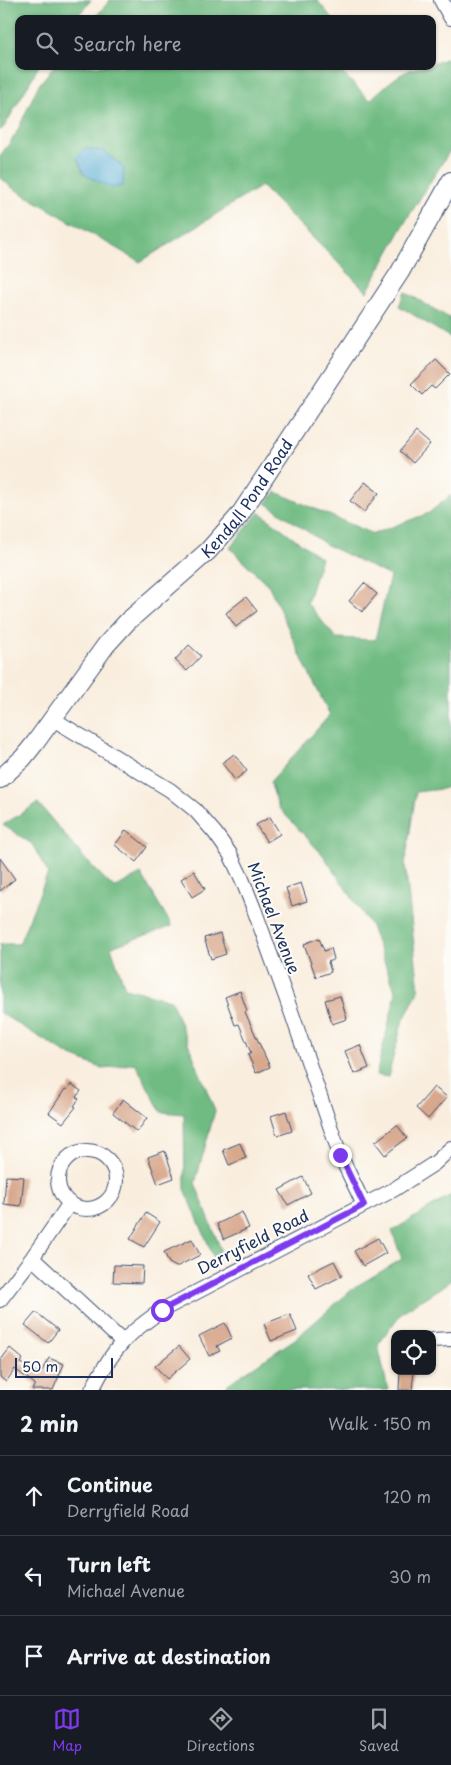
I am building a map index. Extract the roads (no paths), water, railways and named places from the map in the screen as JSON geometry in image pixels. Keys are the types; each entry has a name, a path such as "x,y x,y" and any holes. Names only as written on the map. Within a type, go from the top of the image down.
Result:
{"street":[{"path":"441,0 451,18"},
{"name":"Kendall Pond Road","path":"0,779 23,758 106,645 133,617 208,551 238,516 400,272 451,181"},
{"name":"Michael Avenue","path":"53,719 170,790 195,810 230,854 242,878 273,961 340,1155 364,1205"},
{"name":"Derryfield Road","path":"92,1390 103,1369 123,1342 150,1319 176,1302 418,1175 451,1148"},
{"path":"82,1152 93,1152 103,1156 112,1165 115,1176 114,1188 108,1199 93,1208 81,1208 70,1203 62,1195 58,1185 59,1173 63,1163 71,1156 82,1152"},
{"path":"0,1300 70,1203"},
{"path":"32,1258 123,1342"},
{"path":"436,1340 451,1339"}],"water":[{"path":"84,148 104,151 124,168 123,186 111,188 84,174 77,158"}]}
